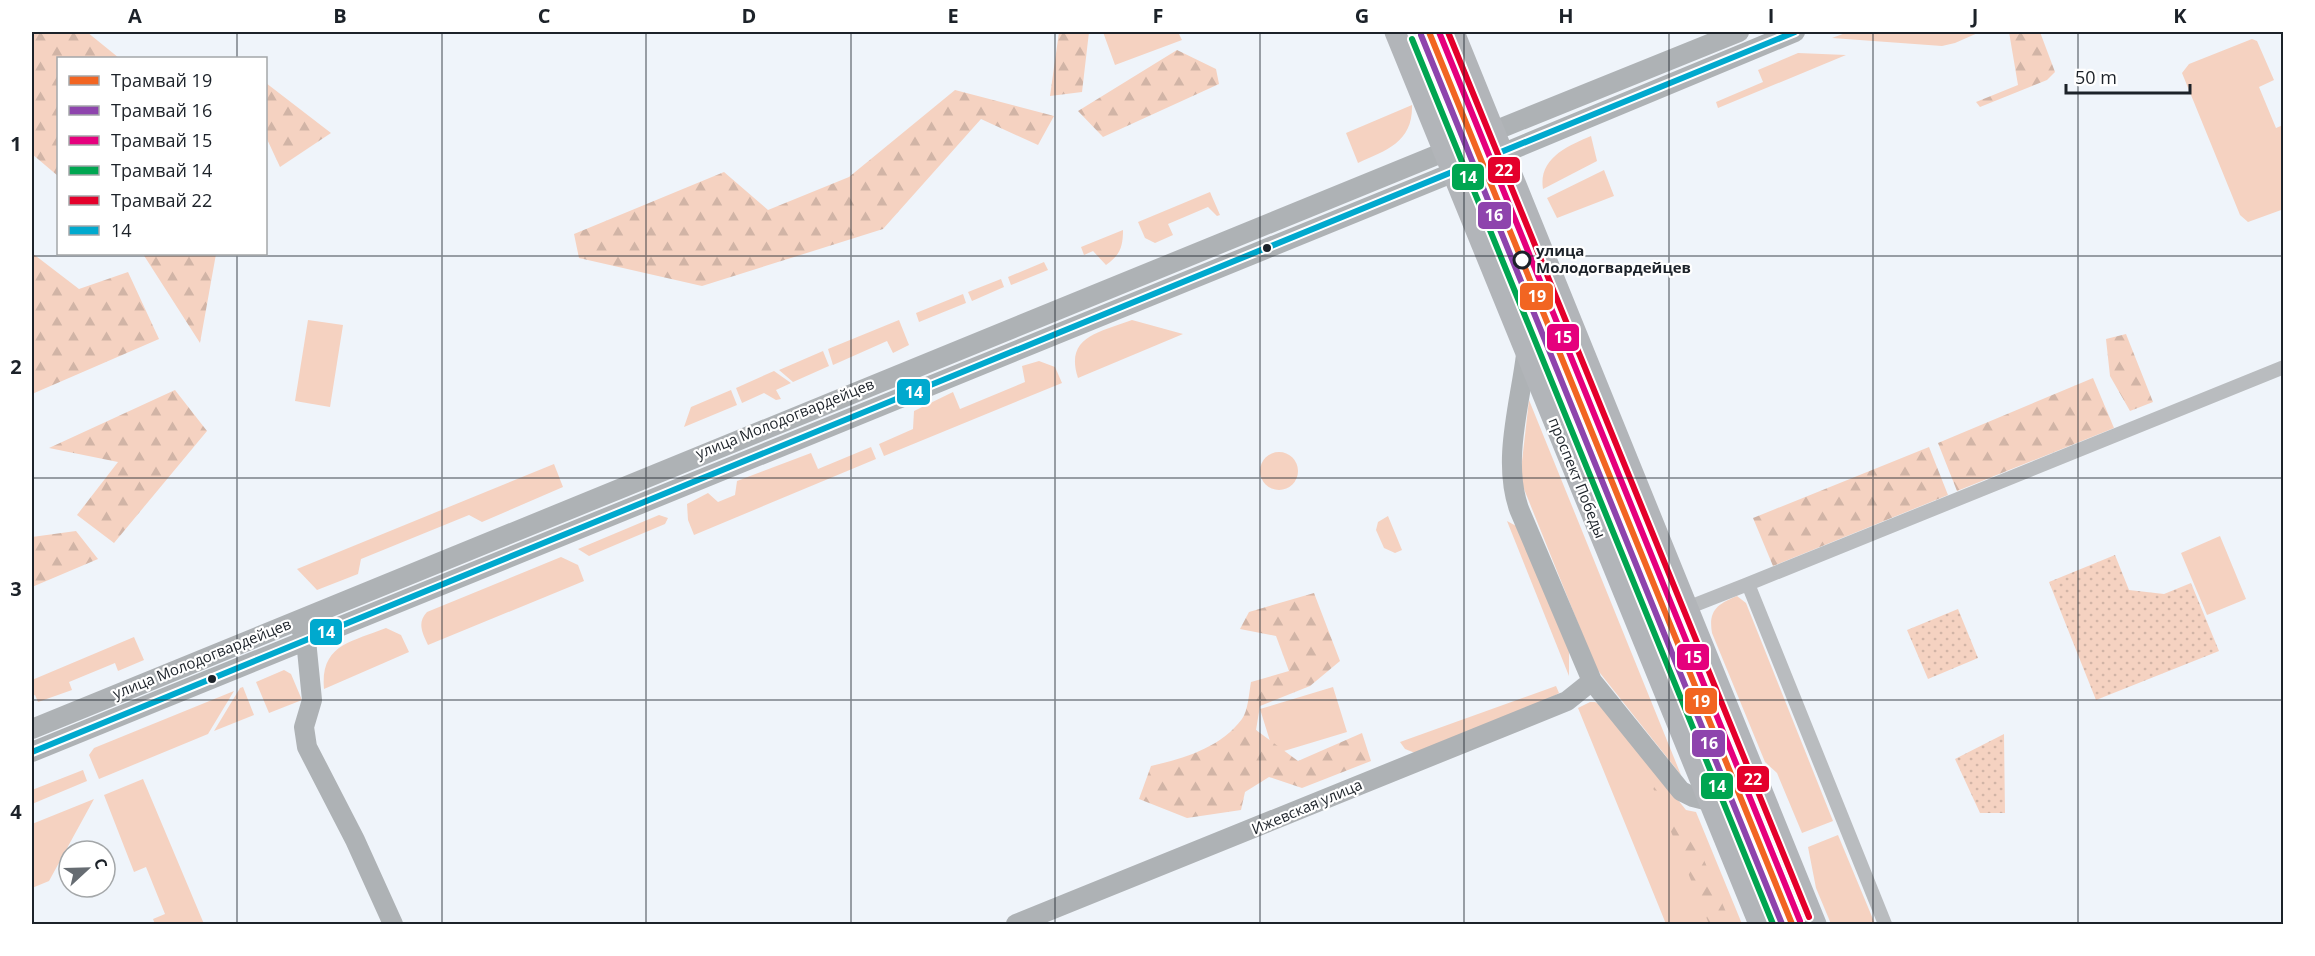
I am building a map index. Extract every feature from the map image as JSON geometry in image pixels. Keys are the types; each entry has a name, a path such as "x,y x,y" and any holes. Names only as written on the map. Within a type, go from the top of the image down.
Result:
{"main road":[{"name":"проспект Победы","path":"1395,32 1759,924"},
{"path":"1454,32 1816,924"},
{"name":"улица Молодогвардейцев","path":"32,729 1739,32"},
{"name":"улица Молодогвардейцев","path":"32,752 1145,296 1504,153 1795,32"},
{"path":"1526,354 1512,462 1512,488 1592,681 1681,791 1709,801"},
{"path":"298,620 306,640 312,700 304,726 306,747 355,840 393,924"},
{"name":"Ижевская улица","path":"1016,924 1568,701 1592,681"}],"street":[{"path":"1687,608 2283,367"},
{"path":"1748,584 1885,924"}],"green space":[{"path":"32,32 87,32 118,57 57,57 57,175 32,154"},
{"path":"1059,32 1089,32 1082,92 1050,96"},
{"path":"1103,32 1178,32 1182,40 1115,65"},
{"path":"1848,32 1980,32 1942,46 1832,38"},
{"path":"2009,32 2040,32 2055,72 2047,80 1980,107 1976,102 2018,85"},
{"path":"2252,39 2257,41 2274,80 2259,87 2276,128 2283,125 2284,209 2248,222 2240,215 2182,73 2189,64"},
{"path":"1177,50 1216,69 1219,84 1103,137 1078,111"},
{"path":"1798,53 1846,55 1718,108 1716,102 1763,82 1758,70"},
{"path":"267,84 331,133 280,167 267,139"},
{"path":"955,90 1054,116 1038,145 981,119 883,229 702,286 579,258 574,234 724,172 768,210 849,177"},
{"path":"1412,105 1411,118 1403,136 1388,149 1358,163 1346,133"},
{"path":"1591,136 1597,161 1543,189 1545,169 1550,161 1564,149"},
{"path":"1604,170 1614,196 1557,218 1547,198"},
{"path":"1210,192 1220,215 1217,216 1208,207 1168,224 1173,235 1155,243 1145,238 1138,222"},
{"path":"1123,230 1120,250 1115,258 1106,265 1093,251 1084,255 1081,247"},
{"path":"32,253 79,289 128,272 159,339 32,394"},
{"path":"144,255 216,255 200,343"},
{"path":"1044,262 1048,270 1011,285 1008,277"},
{"path":"1001,279 1004,287 972,301 968,292"},
{"path":"963,294 966,303 919,322 916,313"},
{"path":"308,320 343,325 330,407 295,401"},
{"path":"899,320 909,345 893,353 887,341 833,365 828,349"},
{"path":"1132,320 1183,334 1078,378 1075,364 1076,353 1081,344 1098,333"},
{"path":"2126,334 2153,402 2130,411 2110,376 2106,339"},
{"path":"823,351 829,366 793,382 779,370"},
{"path":"1039,361 1055,367 1062,383 884,456 879,444 913,429 914,411 953,392 960,409 1025,382 1022,366"},
{"path":"774,371 791,383 776,390 781,399 776,400 764,393 742,403 736,388"},
{"path":"2093,378 2114,428 1957,491 1938,443"},
{"path":"175,390 207,431 114,543 77,515 118,462 49,448"},
{"path":"731,390 737,405 684,427 691,407"},
{"path":"1529,400 1681,775 1596,668 1520,479"},
{"path":"871,447 876,459 694,535 688,520 687,504 708,493 718,502 735,495 737,481 811,453 818,469"},
{"path":"1929,447 1948,495 1773,566 1753,518"},
{"path":"1279,452 1292,458 1298,471 1292,484 1279,490 1266,484 1260,471 1266,458"},
{"path":"554,464 563,487 482,522 469,515 361,559 358,574 317,590 297,569"},
{"path":"659,515 668,518 665,524 589,556 578,549"},
{"path":"1388,516 1402,550 1395,553 1384,548 1376,530 1378,522"},
{"path":"1507,521 1518,527 1569,649 1569,676"},
{"path":"76,531 98,559 32,587 32,537"},
{"path":"2220,536 2246,599 2207,615 2181,553"},
{"path":"2115,555 2129,590 2164,594 2191,583 2219,651 2096,700 2049,582"},
{"path":"561,557 578,565 584,581 428,645 421,624 427,612"},
{"path":"1314,593 1340,661 1310,686 1260,706 1256,730 1298,761 1362,733 1371,761 1302,788 1269,777 1245,792 1241,810 1187,818 1139,799 1151,766 1213,745 1233,729 1244,716 1251,682 1289,671 1276,636 1240,629 1249,612"},
{"path":"1737,596 1746,603 1833,821 1802,833 1777,773 1765,762 1712,633 1713,613 1720,605"},
{"path":"1958,609 1978,658 1928,679 1907,630"},
{"path":"386,628 401,635 409,652 324,689 327,662 333,654 350,642"},
{"path":"134,637 144,660 118,671 115,663 69,682 72,690 38,702 35,695 32,696 32,680"},
{"path":"284,670 291,674 302,700 269,713 256,682"},
{"path":"1556,686 1559,693 1549,699 1415,753 1405,749 1400,742"},
{"path":"243,687 254,715 214,731 240,688"},
{"path":"1333,687 1347,732 1274,754 1260,709"},
{"path":"234,691 208,734 99,779 89,755 94,748"},
{"path":"1590,702 1603,706 1686,810 1696,812 1742,924 1666,924 1578,708"},
{"path":"2004,734 2005,813 1980,813 1955,759"},
{"path":"83,770 87,781 32,804 32,790"},
{"path":"143,779 204,924 155,924 153,919 165,914 146,867 134,872 104,795"},
{"path":"1651,783 1696,841 1731,924 1709,924"},
{"path":"94,799 72,839 57,839 57,866 49,881 32,888 32,824"},
{"path":"1838,835 1875,924 1831,924 1816,888 1808,847"}],"tram line":[{"name":"19","path":"1429,32 1792,924"},
{"name":"15","path":"1439,32 1800,921"},
{"name":"22","path":"1448,32 1809,917"},
{"name":"16","path":"1421,35 1782,924"},
{"name":"14","path":"1412,39 1773,924"}],"transit line":[{"name":"14","path":"32,752 1795,32"}],"place":[{"name":"улица Молодогвардейцев","path":"1522,260"}]}
